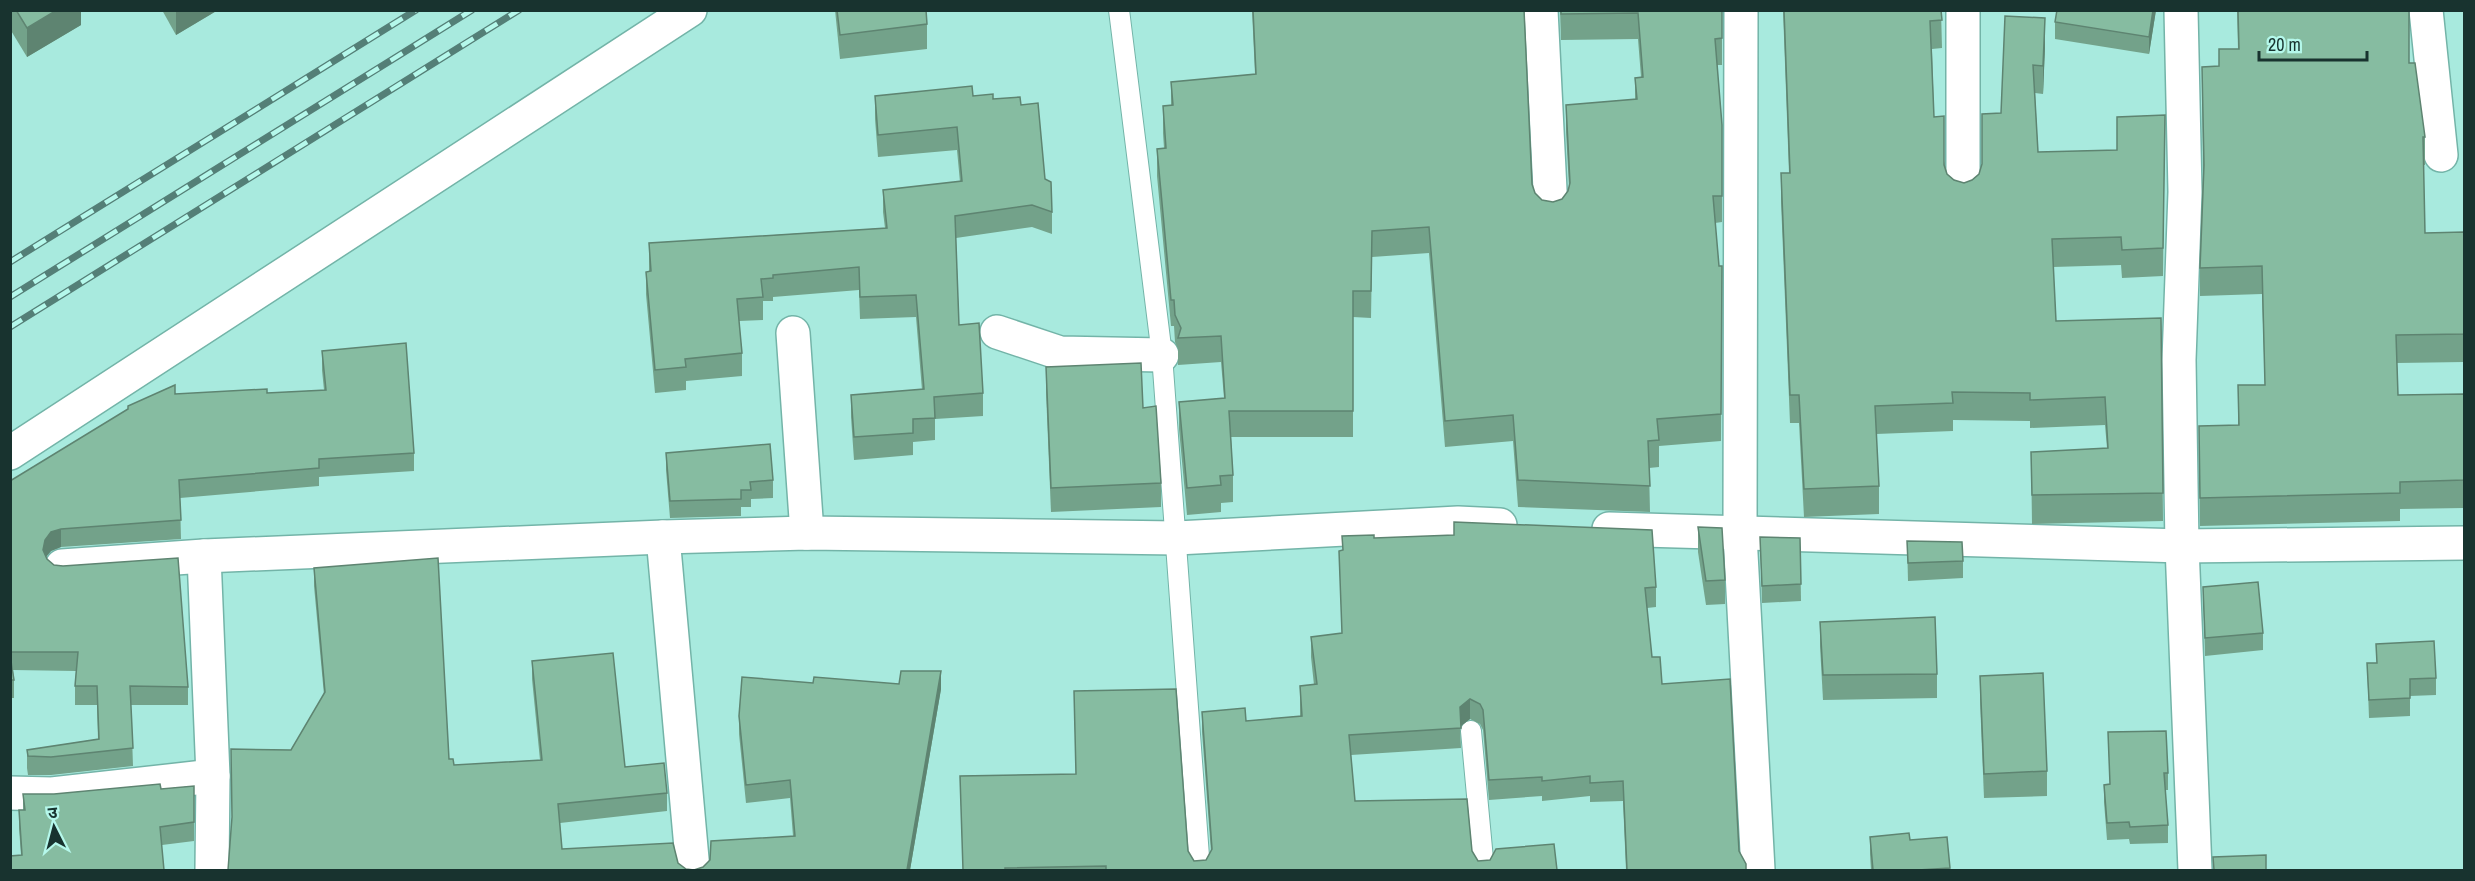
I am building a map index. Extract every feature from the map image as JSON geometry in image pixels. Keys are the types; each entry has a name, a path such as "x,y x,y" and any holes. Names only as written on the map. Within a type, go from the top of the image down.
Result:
{"street":[{"path":"10,453 690,10"},
{"path":"1541,10 1551,210"},
{"path":"1742,10 1740,535 1758,870"},
{"path":"1963,10 1964,192"},
{"path":"2181,10 2185,192 2179,360 2182,546 2195,870"},
{"path":"2426,10 2441,155"},
{"path":"997,332 1060,353 1162,355"},
{"path":"793,333 807,533"},
{"path":"62,566 204,556 807,533 1177,538 1458,523 1528,526"},
{"path":"1575,528 1740,535 2182,546 2464,543"},
{"path":"663,537 693,870"},
{"path":"204,556 213,776 212,870"},
{"path":"10,793 52,794 213,776"}],"lane":[{"path":"1119,10 1162,355 1200,870"},
{"path":"1471,731 1484,870"}],"building":[{"path":"16,10 57,10 27,28"},
{"path":"837,10 926,10 927,24 840,35"},
{"path":"1253,10 1524,10 1532,184 1535,193 1542,200 1553,202 1562,199 1570,183 1566,105 1637,99 1635,78 1643,77 1638,13 1561,14 1561,10 1722,10 1722,38 1715,39 1722,125 1722,196 1713,196 1719,266 1722,266 1721,414 1657,419 1659,440 1648,441 1650,486 1518,480 1513,415 1445,421 1429,227 1372,231 1371,291 1353,291 1353,411 1229,411 1233,475 1220,476 1221,485 1187,488 1179,402 1225,398 1221,336 1178,338 1181,328 1175,315 1174,300 1171,300 1157,149 1166,148 1163,106 1173,105 1171,82 1256,74"},
{"path":"1784,10 1941,10 1942,20 1930,21 1934,117 1944,116 1944,165 1947,174 1954,180 1964,183 1979,174 1982,164 1982,114 2001,113 2005,16 2045,18 2043,66 2033,65 2038,152 2117,150 2117,117 2165,115 2163,248 2122,250 2121,237 2052,239 2056,321 2161,318 2163,493 2032,495 2031,452 2108,448 2105,397 2030,400 2030,393 1952,392 1953,403 1875,406 1879,486 1804,489 1799,395 1790,395 1781,173 1790,173"},
{"path":"2057,10 2153,10 2149,37 2055,22"},
{"path":"2238,10 2409,10 2409,63 2415,63 2425,137 2423,137 2425,233 2464,232 2464,334 2396,335 2398,395 2464,394 2464,480 2400,482 2400,493 2200,498 2199,426 2239,425 2238,385 2265,385 2262,266 2200,268 2204,165 2202,67 2219,66 2219,49 2239,49"},
{"path":"972,86 973,96 993,94 993,99 1020,97 1021,105 1038,103 1045,179 1051,182 1052,212 1032,205 955,216 959,325 979,323 983,393 934,397 935,418 913,419 913,433 854,437 851,395 924,389 916,295 860,297 859,267 773,275 773,278 761,279 763,297 737,299 742,353 685,359 686,367 655,370 646,272 651,271 649,243 887,228 883,190 962,181 957,127 878,135 875,96"},
{"path":"406,343 414,453 319,459 319,468 179,480 181,520 61,529 51,532 45,540 43,550 47,559 54,565 178,558 188,687 130,686 133,748 51,757 28,756 27,750 99,739 97,686 75,686 78,652 10,652 10,481 128,409 128,406 175,385 175,394 267,389 267,393 326,390 322,351"},
{"path":"1141,363 1143,408 1156,406 1161,483 1051,488 1046,367"},
{"path":"770,444 773,480 750,482 751,490 741,490 741,499 670,501 666,453"},
{"path":"1454,522 1652,530 1656,587 1645,588 1652,657 1660,657 1662,684 1730,679 1739,851 1746,864 1746,870 1627,870 1623,781 1590,783 1590,776 1542,781 1542,777 1489,780 1483,710 1480,704 1470,699 1460,707 1461,728 1349,735 1355,801 1467,799 1472,851 1478,861 1490,860 1496,849 1554,844 1557,870 1106,870 1106,866 963,870 960,776 1076,774 1074,691 1176,689 1188,851 1194,861 1206,860 1212,849 1202,712 1245,708 1246,721 1302,716 1300,686 1317,684 1311,637 1342,633 1339,551 1343,550 1342,536 1374,535 1374,538 1454,535"},
{"path":"1698,527 1722,528 1725,580 1706,581"},
{"path":"1760,537 1800,538 1801,584 1762,586"},
{"path":"1907,541 1962,542 1963,561 1908,563"},
{"path":"438,558 449,759 453,759 454,765 542,760 532,661 613,653 625,767 664,763 667,793 558,804 562,849 673,843 678,863 686,869 694,870 228,870 232,817 231,749 291,750 325,692 314,568"},
{"path":"2258,582 2263,633 2205,638 2203,587"},
{"path":"1935,617 1937,674 1823,675 1820,622"},
{"path":"2434,641 2436,678 2410,679 2410,698 2369,700 2367,663 2377,663 2376,644"},
{"path":"10,655 14,680 10,680"},
{"path":"901,671 941,671 907,870 694,870 703,867 710,860 711,841 795,836 790,780 746,785 739,716 742,677 813,683 814,677 899,684"},
{"path":"2043,673 2047,771 1984,774 1980,676"},
{"path":"2166,731 2168,773 2164,773 2168,825 2130,827 2129,822 2107,823 2104,785 2110,784 2108,732"},
{"path":"160,784 161,789 194,786 194,822 160,827 164,870 10,870 10,856 22,855 19,810 25,810 23,794 54,794"},
{"path":"1909,833 1910,840 1947,837 1950,868 1873,870 1870,837"},
{"path":"2266,855 2266,870 2214,870 2213,857"}],"railway":[{"path":"10,262 416,10"},
{"path":"10,297 472,10"},
{"path":"10,327 519,10"}]}
